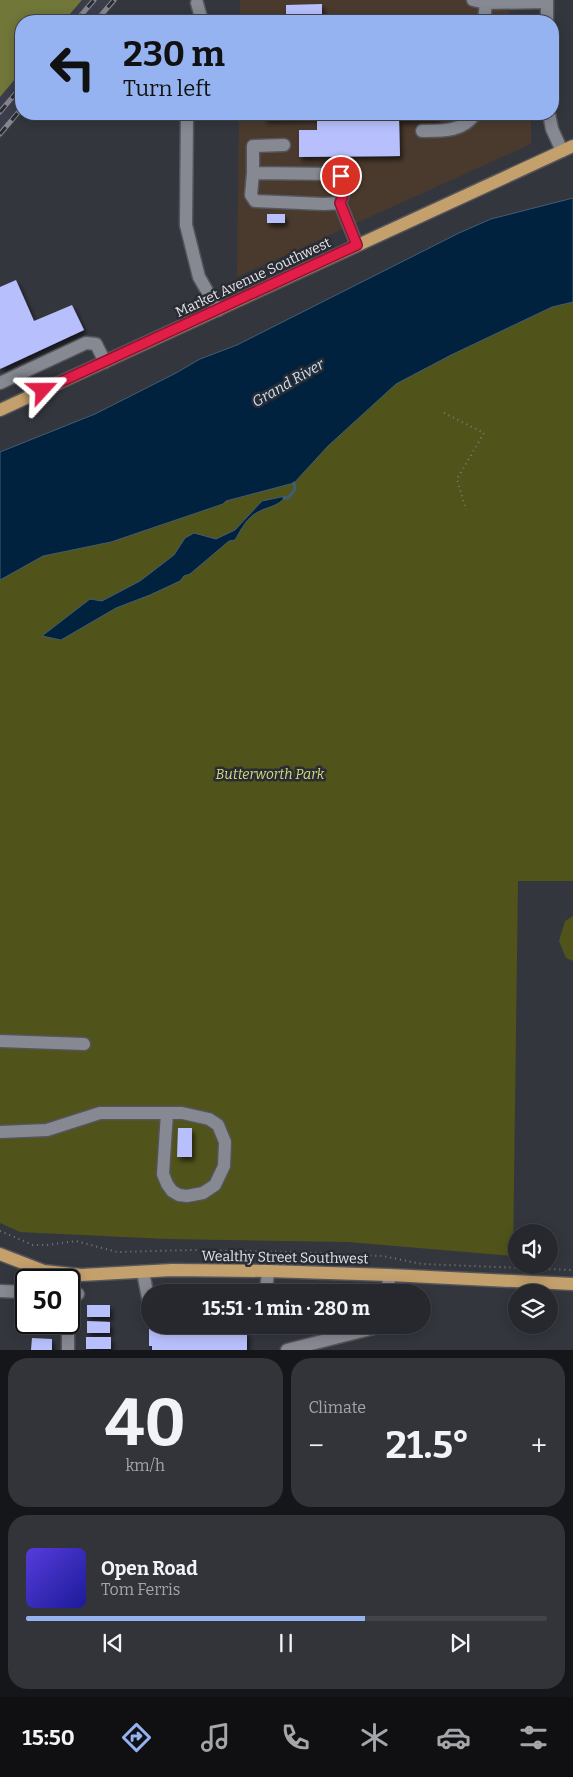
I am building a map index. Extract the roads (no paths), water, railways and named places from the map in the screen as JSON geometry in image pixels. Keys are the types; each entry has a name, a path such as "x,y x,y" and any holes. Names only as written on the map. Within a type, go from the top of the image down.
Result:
{"main road":[{"name":"Market Avenue Southwest","path":"0,410 567,148"},
{"name":"Wealthy Street Southwest","path":"0,1254 44,1271 81,1275 172,1270 268,1271 573,1284"}],"street":[{"path":"473,0 486,3 547,1 547,15"},
{"path":"197,3 200,15"},
{"path":"485,15 486,3"},
{"path":"187,120 186,224 199,278 218,310"},
{"path":"422,131 442,132 458,128 470,120"},
{"path":"550,120 552,129 567,148"},
{"path":"284,146 253,146 251,195 255,201 340,203"},
{"path":"252,173 336,174 341,176 345,189 340,203 357,245"},
{"path":"0,383 86,343 96,344 105,362"},
{"path":"0,1042 84,1044"},
{"path":"0,1132 46,1130 100,1112 182,1113 210,1119 218,1125 225,1142 224,1166 215,1185 203,1193 186,1196 172,1191 167,1184 163,1174 166,1113"},
{"path":"267,1284 268,1271"},
{"path":"143,1272 145,1284"},
{"path":"388,1284 389,1275"},
{"path":"0,1291 15,1292"},
{"path":"68,1334 68,1350"},
{"path":"293,1349 351,1334"}],"water":[{"name":"Grand River","path":"573,198 573,302 552,307 451,355 396,384 328,446 294,483 226,501 223,504 111,542 43,556 0,580 0,452 95,414 200,359 237,345 459,233 491,219"},
{"path":"286,496 277,504 254,514 235,540 229,541 180,581 116,608 61,640 42,636 90,599 102,601 140,581 174,555 185,538 194,533 216,539 235,530 262,501"}],"waterway":[{"path":"284,498 288,498 295,489 294,483"}],"railway":[{"path":"81,15 94,0"},
{"path":"101,15 114,0"},
{"path":"0,112 15,94"},
{"path":"0,134 15,116"}],"park label":[{"name":"Butterworth Park","path":"270,774"}]}
